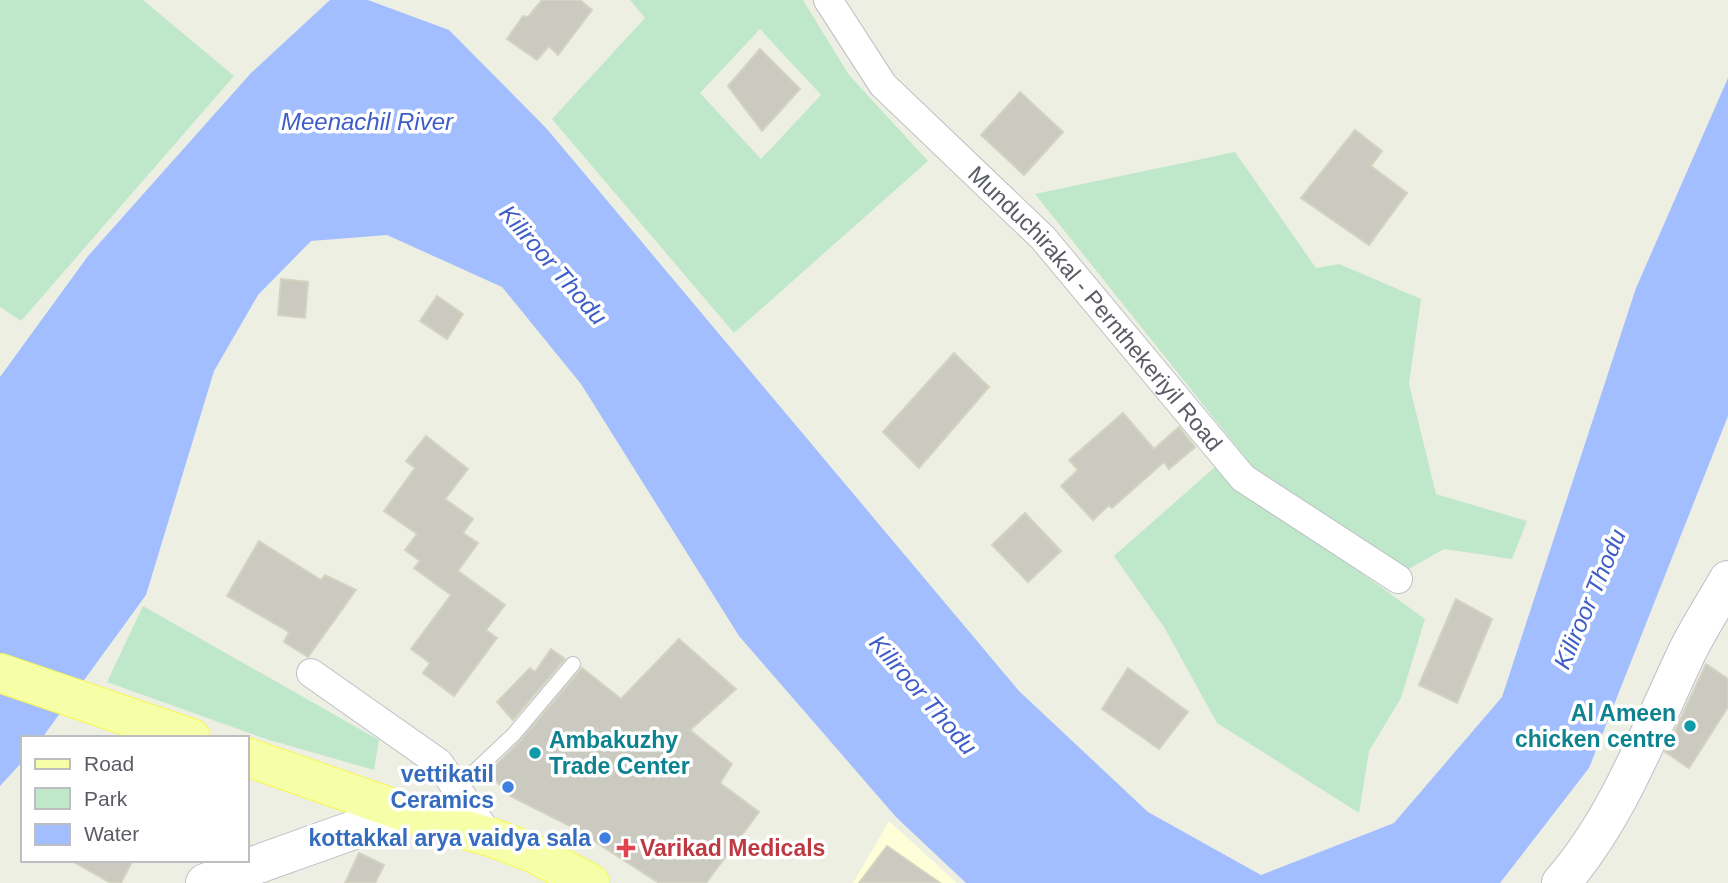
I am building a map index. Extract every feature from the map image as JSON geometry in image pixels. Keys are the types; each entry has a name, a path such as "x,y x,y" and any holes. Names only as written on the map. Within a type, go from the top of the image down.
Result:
{"main road":[{"path":"1561,883 1584,855 1612,808 1690,646 1728,580"},
{"path":"0,673 185,736"},
{"path":"248,757 404,812 490,836 533,853 590,883"},
{"path":"205,883 404,812"}],"street":[{"name":"Munduchirakal - Pernthekeriyil Road","path":"828,0 883,85 1043,239 1243,478 1398,579"},
{"path":"311,673 439,763 490,836"}],"lane":[{"path":"456,789 513,734 573,664"}],"shaded area":[{"path":"889,821 957,883 853,883"}],"green space":[{"path":"0,0 143,0 234,76 21,321 0,307"},
{"path":"630,0 803,0 849,75 928,161 734,333 552,119 645,18","holes":["760,29 821,95 761,159 700,93"]},
{"path":"1235,152 1316,268 1339,264 1421,299 1409,384 1436,494 1527,521 1512,559 1444,549 1407,570 1257,472 1035,194"},
{"path":"1215,467 1425,619 1401,698 1369,751 1359,813 1217,723 1164,627 1114,556"},
{"path":"143,606 379,740 374,770 266,739 107,682"}],"water":[{"name":"Meenachil River","path":"330,0 368,0 449,30 547,129 1019,691 1148,812 1261,875 1394,823 1502,697 1636,288 1728,78 1728,416 1589,768 1500,883 966,883 896,817 739,636 581,384 502,287 387,235 311,241 258,295 214,371 146,595 43,736 21,736 21,763 0,786 0,377 88,256 251,73"}],"building":[{"path":"542,0 580,0 592,10 558,55 549,46 537,60 507,39 523,16 528,17"},
{"path":"760,49 800,89 762,131 728,86"},
{"path":"1020,92 1063,132 1024,175 981,135"},
{"path":"1355,130 1382,151 1371,166 1407,193 1369,245 1301,198"},
{"path":"281,279 308,282 305,318 278,315"},
{"path":"437,296 463,314 447,339 420,321"},
{"path":"954,353 989,387 919,468 883,432"},
{"path":"1123,413 1154,449 1179,427 1195,447 1169,469 1164,462 1112,508 1109,505 1093,520 1061,486 1078,470 1069,460"},
{"path":"426,436 468,469 445,499 473,519 463,533 478,543 458,571 505,605 486,630 497,638 454,696 423,673 430,663 411,649 451,595 414,568 420,561 405,550 417,534 384,511 415,468 406,461"},
{"path":"1025,513 1061,551 1028,582 992,545"},
{"path":"259,541 321,580 325,575 356,590 308,657 284,642 289,632 227,596"},
{"path":"1456,599 1492,619 1457,703 1419,685"},
{"path":"679,639 736,689 690,730 732,764 720,783 759,812 706,883 659,883 574,828 512,797 488,773 521,740 582,668 621,699"},
{"path":"551,649 565,659 513,720 497,702 530,668 535,672"},
{"name":"Al Ameen chicken centre","path":"1706,664 1728,679 1728,707 1689,768 1665,752"},
{"path":"1128,668 1188,712 1159,749 1102,709"},
{"path":"887,846 940,883 859,883"},
{"path":"359,853 384,865 375,883 345,883"},
{"path":"74,862 132,862 121,883 111,883"}],"place":[{"name":"Al Ameen chicken centre","path":"1690,726"},
{"name":"Ambakuzhy Trade Center","path":"535,753"},
{"name":"vettikatil Ceramics","path":"508,787"},
{"name":"kottakkal arya vaidya sala","path":"605,838"},
{"name":"Varikad Medicals","path":"626,848"}],"water label":[{"name":"Kiliroor Thodu","path":"553,265"},
{"name":"Kiliroor Thodu","path":"1590,599"},
{"name":"Kiliroor Thodu","path":"923,695"}]}
